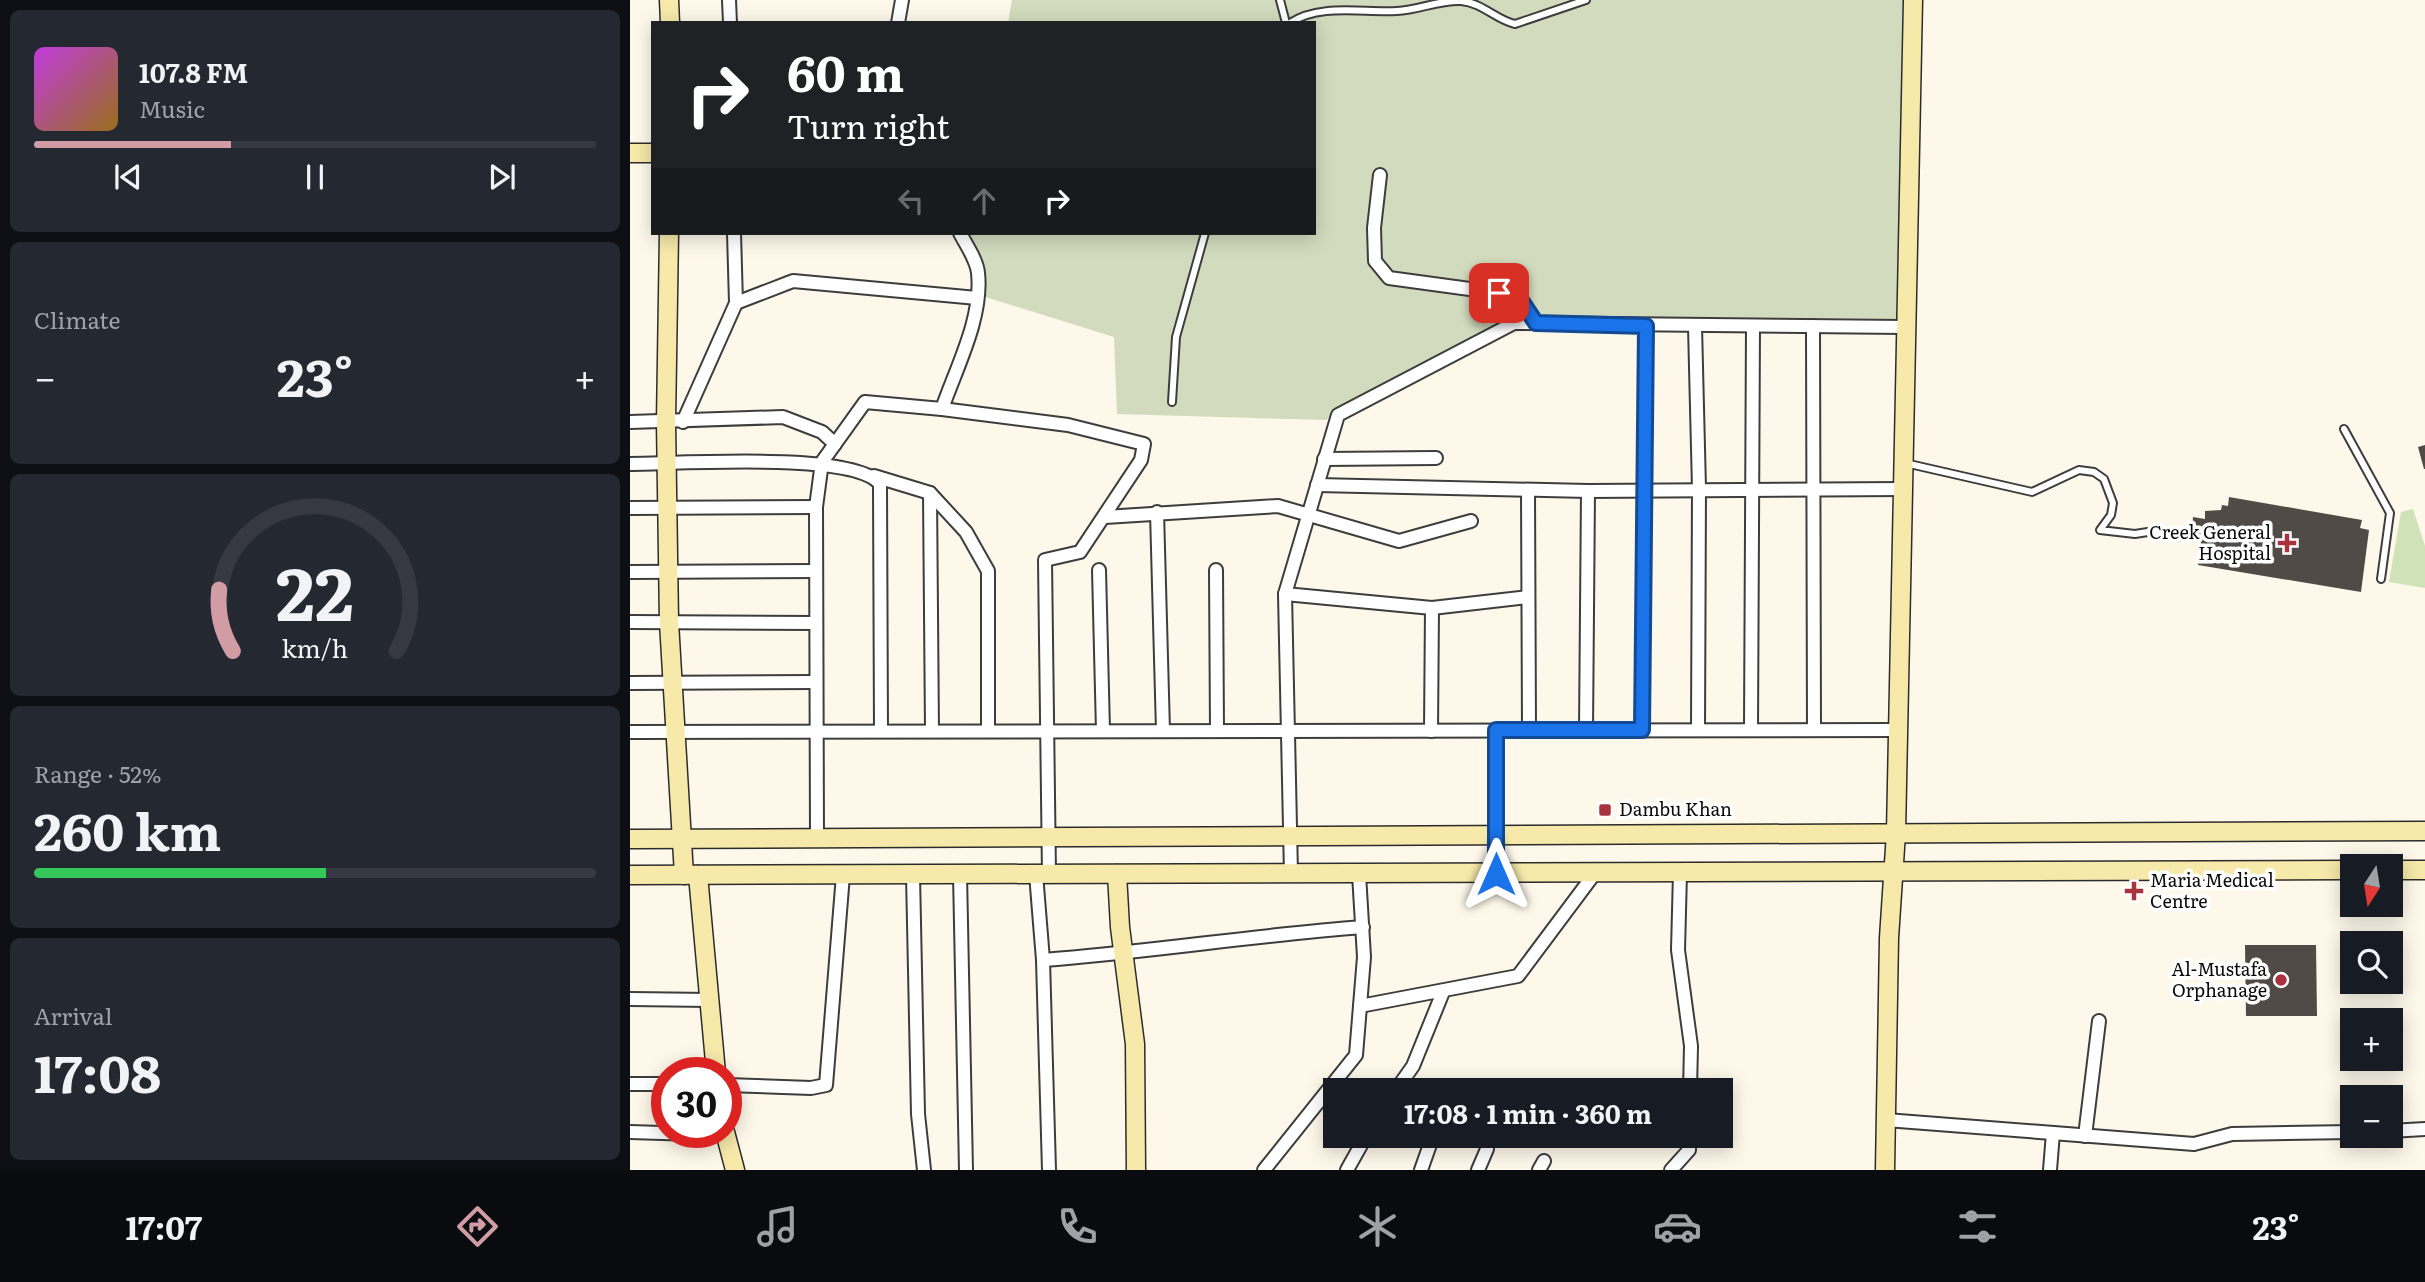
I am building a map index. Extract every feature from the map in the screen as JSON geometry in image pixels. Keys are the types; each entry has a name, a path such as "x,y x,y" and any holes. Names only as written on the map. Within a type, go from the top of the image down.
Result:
{"main road":[{"path":"670,0 670,21"},
{"path":"1885,1170 1889,938 1896,833 1913,0"},
{"path":"630,153 651,153"},
{"path":"669,235 675,422 667,464 667,508 674,732 682,839 691,875 711,1000 715,1057"},
{"path":"630,839 2425,831"},
{"path":"630,875 2340,870"},
{"path":"2403,870 2425,870"},
{"path":"1117,874 1123,954 1135,1044 1136,1170"},
{"path":"729,1148 735,1170"}],"street":[{"path":"729,0 730,21"},
{"path":"898,21 902,0"},
{"path":"1380,175 1374,228 1375,261 1389,278 1499,293 1520,299 1536,323"},
{"path":"675,422 736,303 734,235"},
{"path":"942,409 972,321 977,298 978,271 961,235"},
{"path":"736,303 793,281 977,298"},
{"path":"1291,874 1284,594 1338,415 1514,323 1905,327"},
{"path":"1642,730 1646,326"},
{"path":"1695,326 1699,489 1698,730"},
{"path":"1751,730 1753,326"},
{"path":"1813,326 1816,489 1815,730"},
{"path":"817,838 816,507 821,462 865,402 1068,425 1144,444 1141,460 1080,552 1045,560 1049,837 1043,874 1043,960 1049,1170"},
{"path":"630,422 783,416 822,432 835,444"},
{"path":"1324,459 1436,458"},
{"path":"630,464 821,462 930,493 966,532 988,571 989,731"},
{"path":"874,476 880,484 881,731"},
{"path":"1317,485 1588,491 1903,489"},
{"path":"1528,490 1529,730"},
{"path":"1586,730 1588,491"},
{"path":"930,493 932,731"},
{"path":"1105,517 1278,506 1399,541 1471,521"},
{"path":"630,508 816,507"},
{"path":"1157,512 1163,731"},
{"path":"1098,570 1103,731"},
{"path":"1216,570 1217,731"},
{"path":"630,572 816,571"},
{"path":"1284,594 1432,608 1528,597"},
{"path":"1431,730 1432,608"},
{"path":"630,622 816,623"},
{"path":"630,683 816,682"},
{"path":"1496,730 1496,874"},
{"path":"630,732 1897,730"},
{"path":"1360,1006 1518,976 1595,873"},
{"path":"1680,873 1678,950 1691,1046 1690,1078"},
{"path":"960,874 966,1170"},
{"path":"1264,1170 1356,1055 1363,927 1359,874"},
{"path":"742,1086 811,1088 826,1085 844,875"},
{"path":"913,875 918,1114 924,1170"},
{"path":"1043,960 1123,954 1248,936 1363,927"},
{"path":"1404,1078 1413,1066 1443,992"},
{"path":"630,999 711,1000"},
{"path":"2085,1136 2099,1021"},
{"path":"630,1083 651,1084"},
{"path":"1886,1120 2194,1144 2232,1134 2340,1132"},
{"path":"2403,1130 2425,1129"},
{"path":"630,1132 651,1132"},
{"path":"2050,1170 2053,1133"},
{"path":"1347,1170 1359,1148"},
{"path":"1421,1170 1429,1148"},
{"path":"1671,1170 1689,1148"},
{"path":"1478,1170 1487,1149"}],"lane":[{"path":"1280,0 1287,21"},
{"path":"1294,21 1325,11 1398,11 1441,1 1462,1 1490,9 1504,22 1515,24 1586,0"},
{"path":"1172,402 1176,337 1204,235"},
{"path":"2344,429 2390,513 2381,579"},
{"path":"1903,463 2032,492 2079,470 2094,472 2104,479 2113,503 2111,515 2100,530 2135,534 2154,531 2185,537"}],"green space":[{"path":"1012,0 1911,0 1906,319 1515,316 1326,420 1117,414 1114,337 982,296 962,235 1316,235 1316,21 1008,21"},
{"path":"2413,509 2425,546 2425,588 2389,582 2401,512"}],"building":[{"path":"2425,445 2425,469 2424,469 2418,447"},
{"path":"2229,497 2362,520 2360,528 2369,530 2361,592 2198,565 2201,542 2191,540 2193,517 2205,519 2205,511 2221,510 2222,505 2228,506"},
{"name":"Al-Mustafa Orphanage","path":"2245,945 2316,945 2317,1016 2246,1016"}],"place":[{"name":"Creek General Hospital","path":"2287,543"},
{"name":"Dambu Khan","path":"1605,810"},
{"name":"Maria Medical Centre","path":"2134,891"},
{"name":"Al-Mustafa Orphanage","path":"2281,980"}],"route":[{"path":"1496,874 1496,730 1642,730 1646,326 1536,323 1520,299 1499,293"}]}
